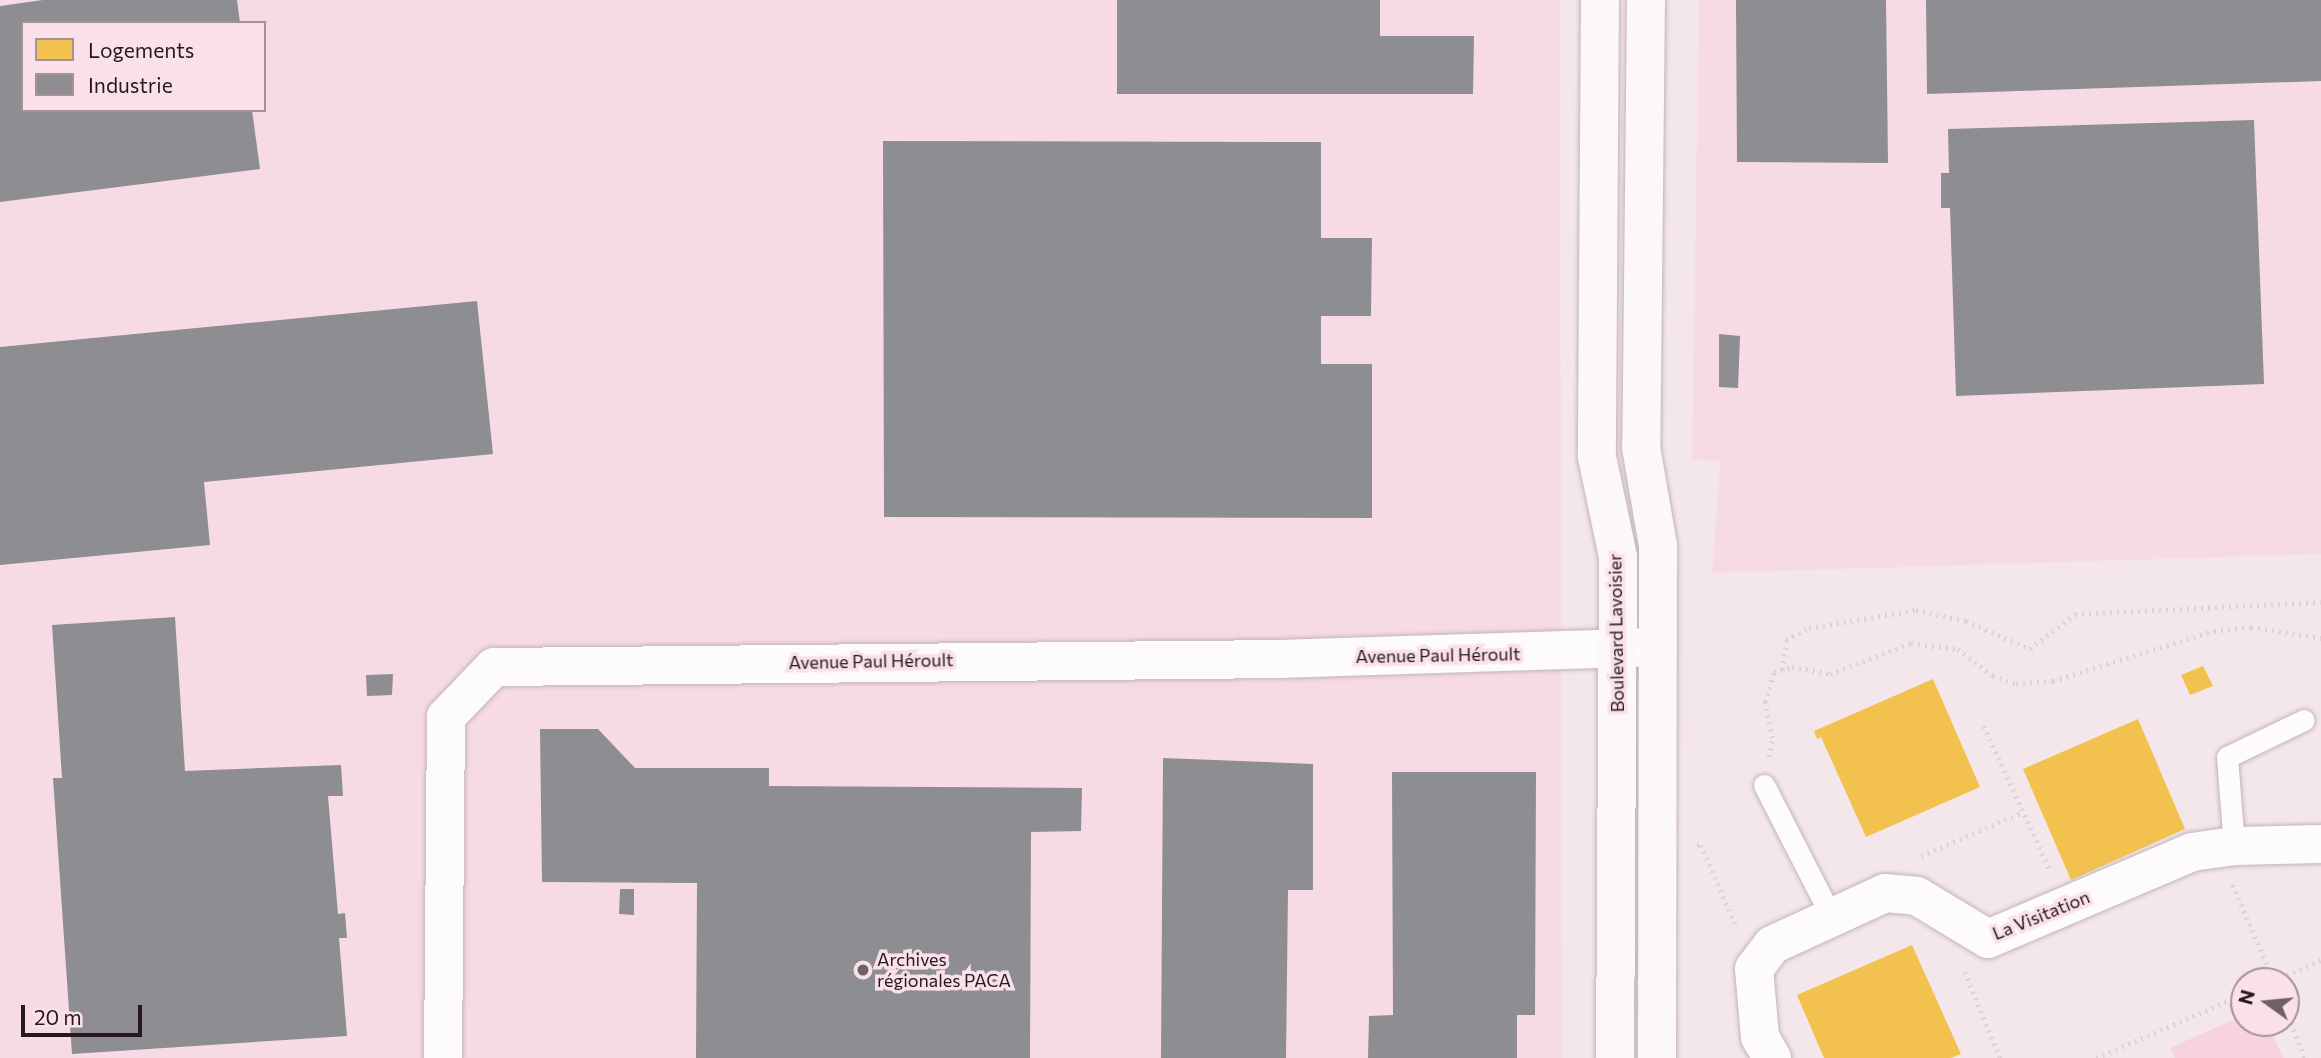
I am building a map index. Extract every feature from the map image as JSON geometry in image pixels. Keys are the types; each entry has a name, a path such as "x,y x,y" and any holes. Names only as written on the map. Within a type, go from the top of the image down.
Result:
{"street":[{"name":"Boulevard Lavoisier","path":"1600,0 1597,457 1618,557 1615,1058"},
{"path":"1646,0 1641,447 1658,545 1657,1058"},
{"name":"Avenue Paul Héroult","path":"443,1058 446,717 494,667 1281,659 1658,647"},
{"name":"La Visitation","path":"1885,893 1917,896 1987,939 2192,852 2225,847 2321,844"},
{"path":"1772,1058 1760,1037 1754,969 1772,945 1885,893"}],"lane":[{"path":"2225,847 2227,757 2304,720"},
{"path":"1764,785 1832,918"}],"path":[{"path":"1782,670 1786,640 1809,628 1916,610 1966,621 2031,649 2075,614 2321,601"},
{"path":"1764,785 1772,738 1765,702 1774,672 1782,670 1830,674 1911,643 1958,649 1993,676 2016,684 2053,681 2214,631 2251,627 2321,638"},
{"path":"1984,726 2066,906"},
{"path":"1885,893 1917,858 2023,812"},
{"path":"1657,845 1701,845 1754,969"},
{"path":"2225,847 2269,967"},
{"path":"1939,909 2000,1058"},
{"path":"2300,969 2321,960"},
{"path":"2096,1058 2230,1000"},
{"path":"2297,1037 2305,1058"}],"shaded area":[{"path":"0,0 1560,0 1562,1058 0,1058"},
{"path":"1699,0 2321,0 2321,554 1712,573 1720,461 1692,460"},
{"path":"2230,1021 2230,1037 2274,1037 2283,1058 2175,1058 2170,1048"}],"building: Logements":[{"path":"2203,666 2213,686 2190,695 2181,675"},
{"path":"1933,679 1980,787 1866,837 1821,737 1817,739 1814,731"},
{"path":"2138,719 2185,829 2071,880 2023,769"},
{"path":"1912,945 1961,1054 1951,1058 1824,1058 1797,995"}],"building: Industrie":[{"path":"43,0 237,0 240,21 21,21 21,112 252,112 260,169 0,202 0,6"},
{"path":"1117,0 1380,0 1380,36 1474,36 1473,94 1117,94"},
{"path":"1736,0 1886,0 1888,163 1737,162"},
{"path":"1926,0 2321,0 2321,81 1927,94"},
{"path":"2254,120 2264,384 1956,396 1950,208 1941,208 1941,173 1949,173 1948,129"},
{"path":"883,141 1321,142 1321,238 1372,238 1371,316 1321,316 1321,364 1372,364 1372,518 884,517"},
{"path":"477,301 493,454 204,482 210,545 0,565 0,347"},
{"path":"1719,334 1740,336 1738,388 1719,387"},
{"path":"175,617 185,771 341,765 343,796 328,796 338,914 345,913 347,938 339,938 347,1036 72,1054 53,778 62,778 52,625"},
{"path":"393,674 392,695 367,696 366,675"},
{"name":"Archives régionales PACA","path":"540,729 598,729 635,768 769,768 769,786 1082,788 1081,831 1031,832 1030,1058 696,1058 697,883 542,882"},
{"path":"1163,758 1313,764 1313,890 1288,890 1286,1058 1161,1058"},
{"path":"1392,772 1536,772 1535,1015 1517,1015 1517,1058 1368,1058 1369,1016 1393,1015"},
{"path":"620,889 634,889 634,915 619,914"}],"place":[{"name":"Archives régionales PACA","path":"863,970"}]}
